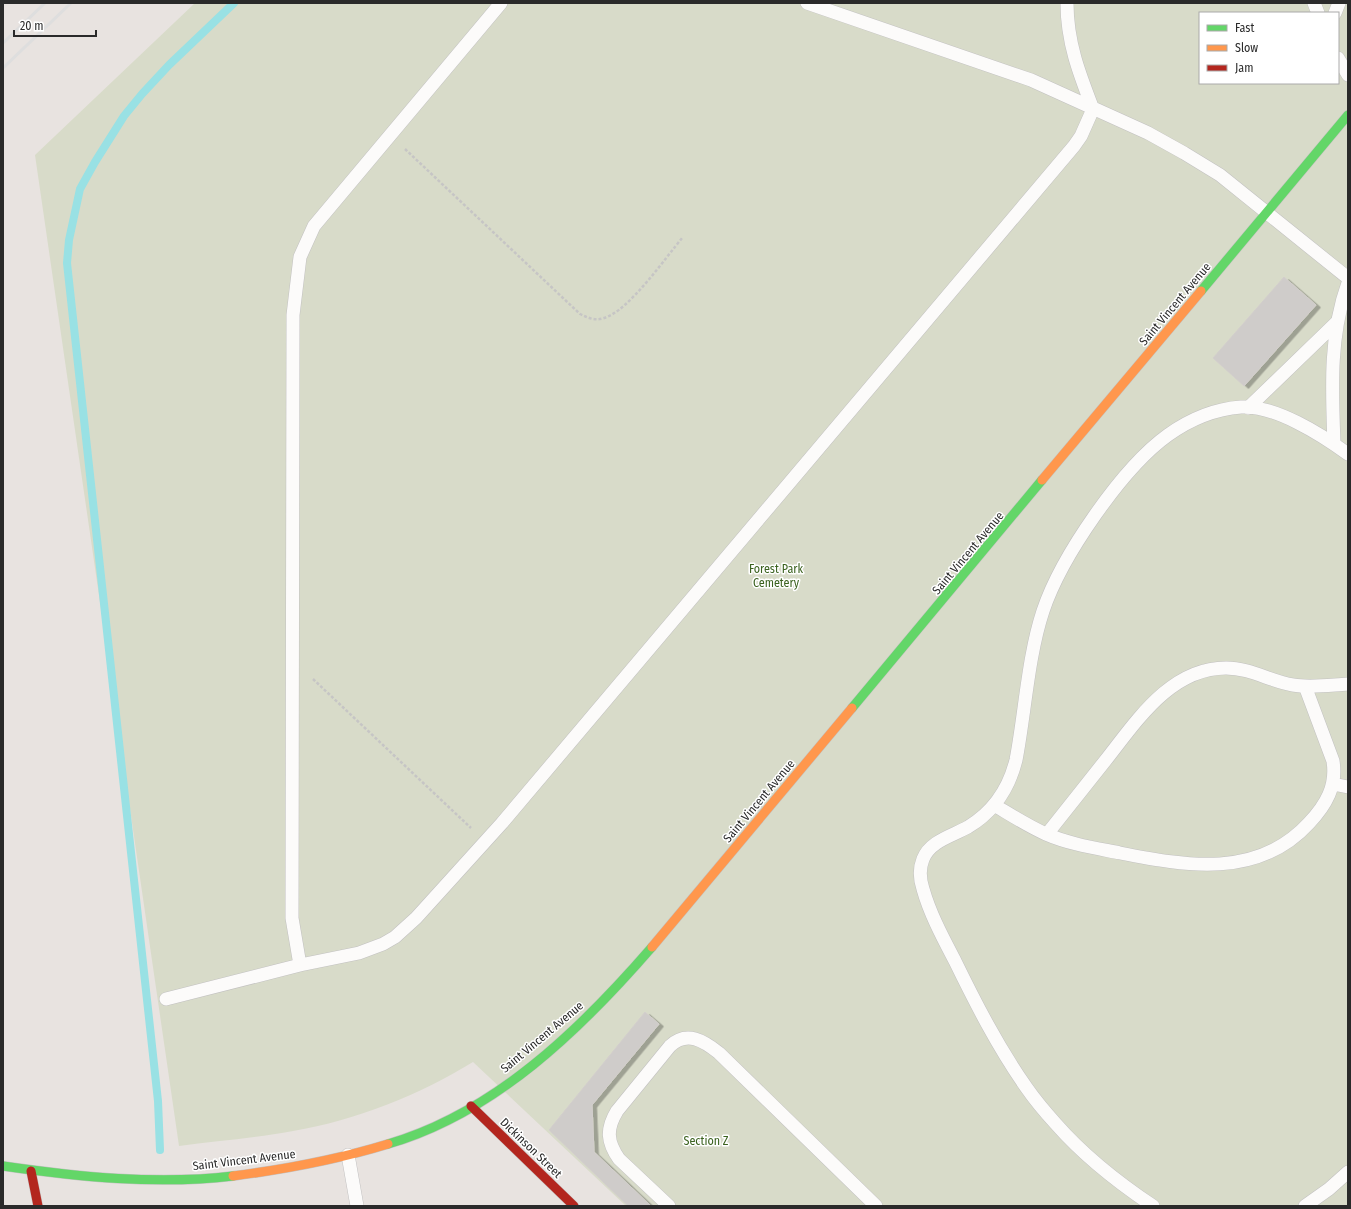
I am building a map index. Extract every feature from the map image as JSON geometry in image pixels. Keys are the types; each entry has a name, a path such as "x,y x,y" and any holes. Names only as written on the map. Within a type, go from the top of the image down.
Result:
{"street":[{"name":"Saint Vincent Avenue","path":"3,1166 31,1171 109,1178 171,1180 258,1172 314,1163 348,1155 420,1132 471,1106 507,1082 548,1051 609,994 632,970 934,613 1348,115"},
{"name":"Dickinson Street","path":"471,1106 574,1206"},
{"path":"31,1171 38,1206"}],"lane":[{"path":"300,965 292,918 294,661 293,315 300,257 314,226 500,3"},
{"path":"807,3 1031,80 1148,133 1184,152 1220,175 1348,278"},
{"path":"166,998 300,965 372,950 395,937 416,918 485,842 1081,136 1093,109 1077,70 1071,48 1067,24 1067,3"},
{"path":"1339,60 1348,75"},
{"path":"1334,444 1333,373 1338,321 1348,283"},
{"path":"1248,408 1338,321"},
{"path":"1153,1206 1118,1183 1093,1162 1056,1124 1026,1088 979,1009 941,933 923,890 921,875 922,860 932,846 969,826 1000,798 1013,774 1036,641 1043,611 1057,579 1081,537 1122,480 1168,435 1186,424 1214,412 1248,408 1270,413 1299,423 1314,431 1348,454"},
{"path":"1047,834 1150,705 1185,679 1211,670 1238,668 1293,685 1305,686 1348,684"},
{"path":"994,805 1047,834 1073,843 1167,862 1205,865 1240,862 1270,852 1294,838 1321,808 1333,784 1335,773 1333,761 1305,686"},
{"path":"1333,784 1348,787"},
{"path":"669,1206 619,1159 613,1150 608,1134 612,1120 617,1112 670,1046 676,1041 689,1038 703,1042 718,1053 876,1206"},
{"path":"348,1155 357,1206"},
{"path":"1305,1206 1348,1172"}],"path":[{"path":"390,135 580,314 592,319 604,318 617,312 628,302 683,237"},
{"path":"294,661 485,842"}],"green space":[{"name":"Forest Park Cemetery","path":"195,3 1348,3 1348,1206 626,1206 473,1062 431,1085 387,1105 341,1120 251,1138 179,1146 35,155"}],"building":[{"path":"1284,277 1316,305 1244,386 1213,358"},
{"path":"645,1012 659,1024 592,1105 594,1152 651,1206 628,1206 549,1130"}],"waterway":[{"path":"160,1150 158,1101 67,263 69,240 80,189 124,116 169,65 234,3"}],"railway":[{"path":"3,43 45,3"},
{"path":"3,68 71,3"}],"traffic: fast":[{"path":"1201,291 1348,115"},
{"path":"852,708 1042,480"},
{"path":"388,1144 427,1130 464,1112 500,1090 534,1065 596,1008 652,947"},
{"path":"3,1166 89,1176 147,1180 204,1179 233,1176"}],"traffic: slow":[{"path":"1042,480 1201,291"},
{"path":"652,947 852,708"},
{"path":"233,1176 311,1163 349,1155 388,1144"}],"traffic: jam":[{"path":"471,1106 574,1206"},
{"path":"31,1171 38,1206"}],"park label":[{"name":"Section Z","path":"706,1141"}]}
